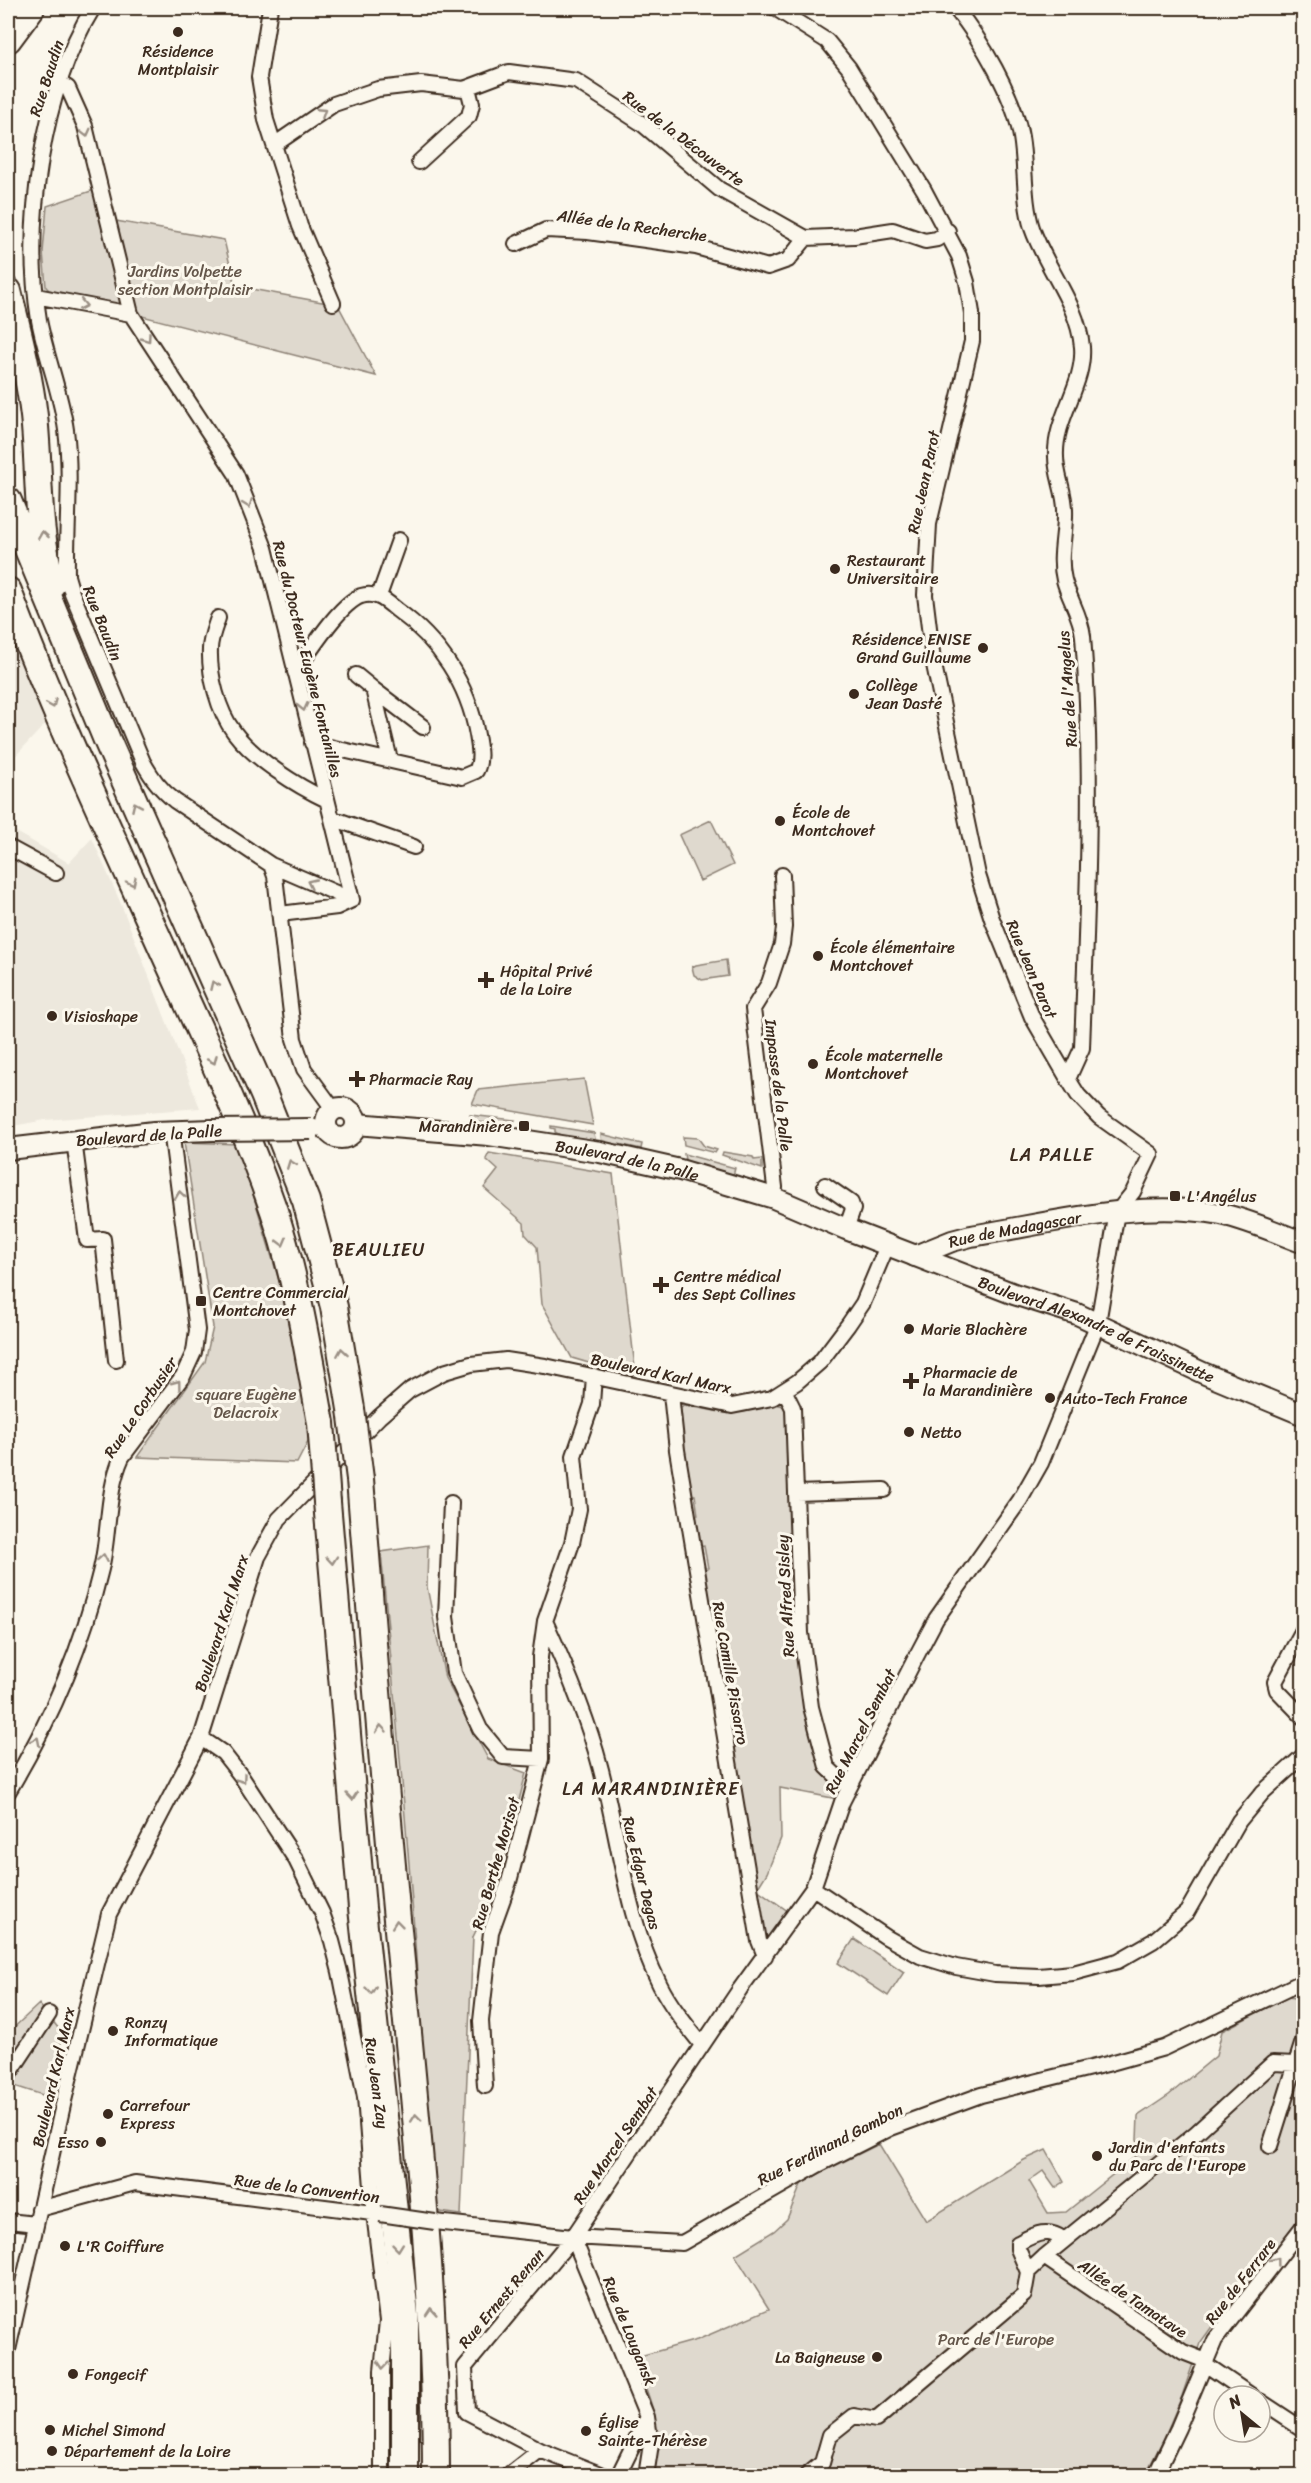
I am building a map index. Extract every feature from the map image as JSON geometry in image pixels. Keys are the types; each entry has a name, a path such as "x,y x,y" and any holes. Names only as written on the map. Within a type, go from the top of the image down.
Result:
{"highway":[{"path":"8,39 31,8"},
{"path":"8,291 34,415 41,523 50,578 71,653"},
{"path":"8,394 17,382 24,363"},
{"path":"8,501 19,533 116,761 264,1095 306,1201 334,1307 360,1479 395,1903 418,2142 434,2347 436,2475"},
{"path":"8,591 34,662"},
{"path":"8,606 235,1108 277,1224 302,1317 321,1423 362,1908 405,2315 405,2475"},
{"path":"395,2475 395,2377 405,2315"},
{"path":"434,2347 449,2377 451,2475"}],"street":[{"name":"Rue Baudin","path":"93,8 73,45 50,113 37,195 34,254 36,296 43,339 66,428 69,460 67,576 76,603 143,762 156,784 175,801 271,864"},
{"path":"270,8 259,77 266,120 300,226 333,303"},
{"name":"Rue Jean Parot","path":"775,8 827,41 849,68 948,231 967,282 972,313 972,341 929,524 925,595 933,660 978,875 993,920 1032,1017 1078,1095 1099,1117 1151,1154 1133,1192 1118,1212"},
{"name":"Rue de l'Angelus","path":"956,8 984,48 1012,106 1021,134 1028,211 1032,229 1077,323 1082,348 1081,366 1058,428 1056,458 1065,506 1061,563 1082,633 1090,828 1082,1048 1068,1079"},
{"name":"Rue de la Découverte","path":"468,88 509,72 576,81 641,123 719,189 806,238"},
{"name":"Rue du Docteur Eugène Fontanilles","path":"59,82 68,88 85,126 131,315 236,474 268,557 352,900"},
{"path":"274,145 334,104 378,89 421,84 468,88 472,104 469,116 419,162"},
{"name":"Allée de la Recherche","path":"516,244 546,230 588,232 696,248 768,267 788,260 806,238"},
{"path":"806,238 854,236 893,230 925,241 937,239 948,231"},
{"path":"36,296 131,315"},
{"path":"380,596 399,540"},
{"path":"295,672 345,605 363,596 380,596 416,623 432,640 457,677 475,721 480,757 476,771 462,777 312,743"},
{"path":"218,618 210,648 214,683 224,715 234,732 263,759 309,791 327,800"},
{"path":"356,675 423,727"},
{"path":"373,689 390,760"},
{"path":"332,818 414,847"},
{"path":"8,848 56,873"},
{"path":"271,864 352,900"},
{"path":"271,864 275,876 280,914 294,1039 304,1069 334,1110 328,1114 319,1128"},
{"name":"Impasse de la Palle","path":"774,1198 775,1187 753,1010 769,983 782,944 784,927 782,875"},
{"path":"280,914 337,907 352,900"},
{"name":"Boulevard de la Palle","path":"8,1149 171,1130 319,1128 334,1137 345,1138 351,1134 356,1124 355,1118 347,1110 334,1110"},
{"name":"Boulevard de la Palle","path":"356,1124 489,1135 600,1152 680,1170 774,1198 888,1246"},
{"name":"Rue Le Corbusier","path":"8,1792 24,1765 69,1674 84,1634 103,1560 111,1494 122,1457 183,1376 194,1352 197,1330 171,1130"},
{"path":"74,1140 87,1240 103,1239 116,1360"},
{"path":"825,1185 851,1203 854,1209 846,1230"},
{"name":"Rue de Madagascar","path":"915,1256 971,1236 1118,1212 1182,1209 1223,1214 1304,1243"},
{"name":"Rue Marcel Sembat","path":"573,2237 702,2044 813,1888 849,1788 936,1619 1020,1500 1041,1463 1098,1323 1118,1212"},
{"name":"Boulevard Alexandre de Fraissinette","path":"888,1246 1098,1323 1203,1373 1304,1415"},
{"name":"Boulevard Karl Marx","path":"8,2350 110,1914 201,1737 258,1557 279,1519 379,1417 410,1390 444,1372 471,1364 506,1360 594,1376 732,1406 754,1403 785,1392 820,1362 848,1325 863,1303 888,1246"},
{"path":"545,1621 574,1532 579,1509 574,1456 592,1404 594,1376"},
{"name":"Rue Alfred Sisley","path":"785,1392 793,1408 801,1633 811,1707 827,1767 849,1788"},
{"name":"Rue Camille Pissarro","path":"671,1394 677,1450 759,1941 765,1956"},
{"path":"796,1493 884,1490"},
{"path":"451,1503 446,1617 454,1673 480,1729 503,1757 541,1759"},
{"name":"Rue Edgar Degas","path":"545,1621 564,1664 600,1765 621,1865 651,1966 676,2011 702,2044"},
{"name":"Rue Berthe Morisot","path":"485,2086 482,2021 491,1932 510,1882 541,1759 540,1670 545,1621"},
{"path":"1304,1628 1275,1682 1277,1689 1304,1718"},
{"path":"540,1670 548,1665 564,1664"},
{"name":"Rue Jean Zay","path":"201,1737 223,1753 282,1837 309,1886 332,1941 359,2057 377,2214 387,2322 382,2371 382,2475"},
{"path":"813,1888 886,1937 920,1956 947,1965 995,1974 1039,1976 1073,1973 1119,1961 1153,1941 1187,1912 1239,1821 1263,1792 1304,1755"},
{"name":"Rue Ferdinand Gambon","path":"573,2237 682,2243 818,2165 891,2128 981,2095 1164,2048 1302,1983"},
{"path":"8,2076 49,2014"},
{"path":"1270,2146 1304,2038"},
{"path":"1028,2272 1063,2239 1196,2133 1273,2063 1295,2064"},
{"name":"Rue de la Convention","path":"39,2210 135,2183 435,2222 573,2237"},
{"path":"8,2221 36,2224"},
{"name":"Rue de Ferrare","path":"1155,2475 1179,2428 1215,2340 1304,2225"},
{"path":"806,2475 822,2463 830,2435 854,2416 876,2420 1024,2295 1028,2272 1018,2249 1018,2243 1040,2232 1055,2233 1063,2239"},
{"name":"Rue de Lougansk","path":"573,2237 647,2417 651,2444 646,2475"},
{"name":"Rue Ernest Renan","path":"573,2237 465,2367 467,2412 540,2450 605,2475"},
{"name":"Allée de Tamatave","path":"1044,2257 1183,2352 1205,2362 1235,2384"},
{"path":"1272,2409 1304,2430"},
{"path":"618,2475 647,2417"},
{"path":"507,2475 540,2450"}],"shaded area":[{"path":"8,636 48,721 8,764"},
{"path":"8,827 69,863 92,838 121,904 200,1108 45,1120 8,1127"}],"green space":[{"name":"Jardins Volpette section Montplaisir","path":"97,189 123,302 116,307 49,290 46,287 43,252 47,206"},
{"name":"Jardins Volpette section Montplaisir","path":"116,221 224,240 235,286 338,305 376,376 138,315 113,223"},
{"path":"711,820 733,865 700,881 679,835"},
{"path":"726,960 728,976 702,980 694,975 692,967 696,965"},
{"path":"584,1079 593,1125 472,1104 478,1090"},
{"path":"470,1115 515,1120 501,1127 470,1125"},
{"path":"551,1126 594,1133 596,1145 569,1140 555,1132"},
{"path":"601,1134 642,1144 641,1149 619,1144 612,1147 602,1146"},
{"path":"683,1137 698,1138 704,1146 717,1150 715,1153 684,1145"},
{"name":"square Eugène Delacroix","path":"184,1142 238,1144 286,1304 310,1438 297,1463 137,1457 205,1362 213,1327"},
{"path":"723,1152 753,1157 754,1160 762,1159 762,1169 722,1155"},
{"path":"489,1153 613,1174 636,1377 572,1358 542,1304 537,1247 525,1234 524,1223 484,1188 498,1170 486,1159"},
{"path":"684,1154 735,1168 733,1176 686,1165"},
{"path":"775,1404 784,1406 788,1413 797,1633 833,1782 839,1792 838,1799 780,1788 781,1838 767,1873 757,1889 789,1912 770,1937 765,1940 702,1569 708,1568 704,1546 698,1547 693,1517 698,1515 695,1495 689,1495 678,1409 684,1405 725,1413 743,1412"},
{"path":"428,1545 427,1587 445,1678 488,1759 526,1773 497,1887 473,1937 461,2215 427,2210 416,1963 404,1799 381,1552"},
{"path":"854,1939 904,1972 888,1996 838,1963"},
{"name":"Parc de l'Europe","path":"1287,1997 1296,1998 1303,2003 1303,2213 1243,2292 1234,2296 1200,2343 1182,2396 1145,2475 654,2475 657,2444 654,2415 646,2387 633,2358 697,2340 769,2309 735,2255 774,2231 787,2219 802,2182 879,2144 926,2221 1024,2160 1046,2150 1064,2182 1055,2188 1043,2171 1029,2181 1048,2213 1066,2212 1141,2152 1137,2140 1138,2116 1169,2095 1216,2056 1222,2031"},
{"path":"39,2004 63,2034 49,2097 8,2084 8,2033"}],"place":[{"name":"Résidence Montplaisir","path":"178,32"},
{"name":"Restaurant Universitaire","path":"835,569"},
{"name":"Résidence ENISE Grand Guillaume","path":"983,648"},
{"name":"Collège Jean Dasté","path":"854,694"},
{"name":"École de Montchovet","path":"780,821"},
{"name":"École élémentaire Montchovet","path":"818,956"},
{"name":"Hôpital Privé de la Loire","path":"486,980"},
{"name":"Visioshape","path":"52,1016"},
{"name":"École maternelle Montchovet","path":"813,1064"},
{"name":"Pharmacie Ray","path":"357,1079"},
{"name":"Marandinière","path":"524,1126"},
{"name":"L'Angélus","path":"1175,1196"},
{"name":"Centre médical des Sept Collines","path":"661,1285"},
{"name":"Centre Commercial Montchovet","path":"201,1301"},
{"name":"Marie Blachère","path":"909,1329"},
{"name":"Pharmacie de la Marandinière","path":"911,1381"},
{"name":"Auto-Tech France","path":"1050,1398"},
{"name":"Netto","path":"909,1432"},
{"name":"Ronzy Informatique","path":"113,2031"},
{"name":"Carrefour Express","path":"108,2114"},
{"name":"Esso","path":"101,2142"},
{"name":"Jardin d'enfants du Parc de l'Europe","path":"1097,2156"},
{"name":"L'R Coiffure","path":"65,2246"},
{"name":"La Baigneuse","path":"877,2357"},
{"name":"Fongecif","path":"73,2374"},
{"name":"Michel Simond","path":"50,2430"},
{"name":"Église Sainte-Thérèse","path":"586,2431"},
{"name":"Département de la Loire","path":"52,2451"}],"district":[{"name":"LA PALLE","path":"1052,1155"},
{"name":"BEAULIEU","path":"379,1250"},
{"name":"LA MARANDINIÈRE","path":"651,1789"}]}
